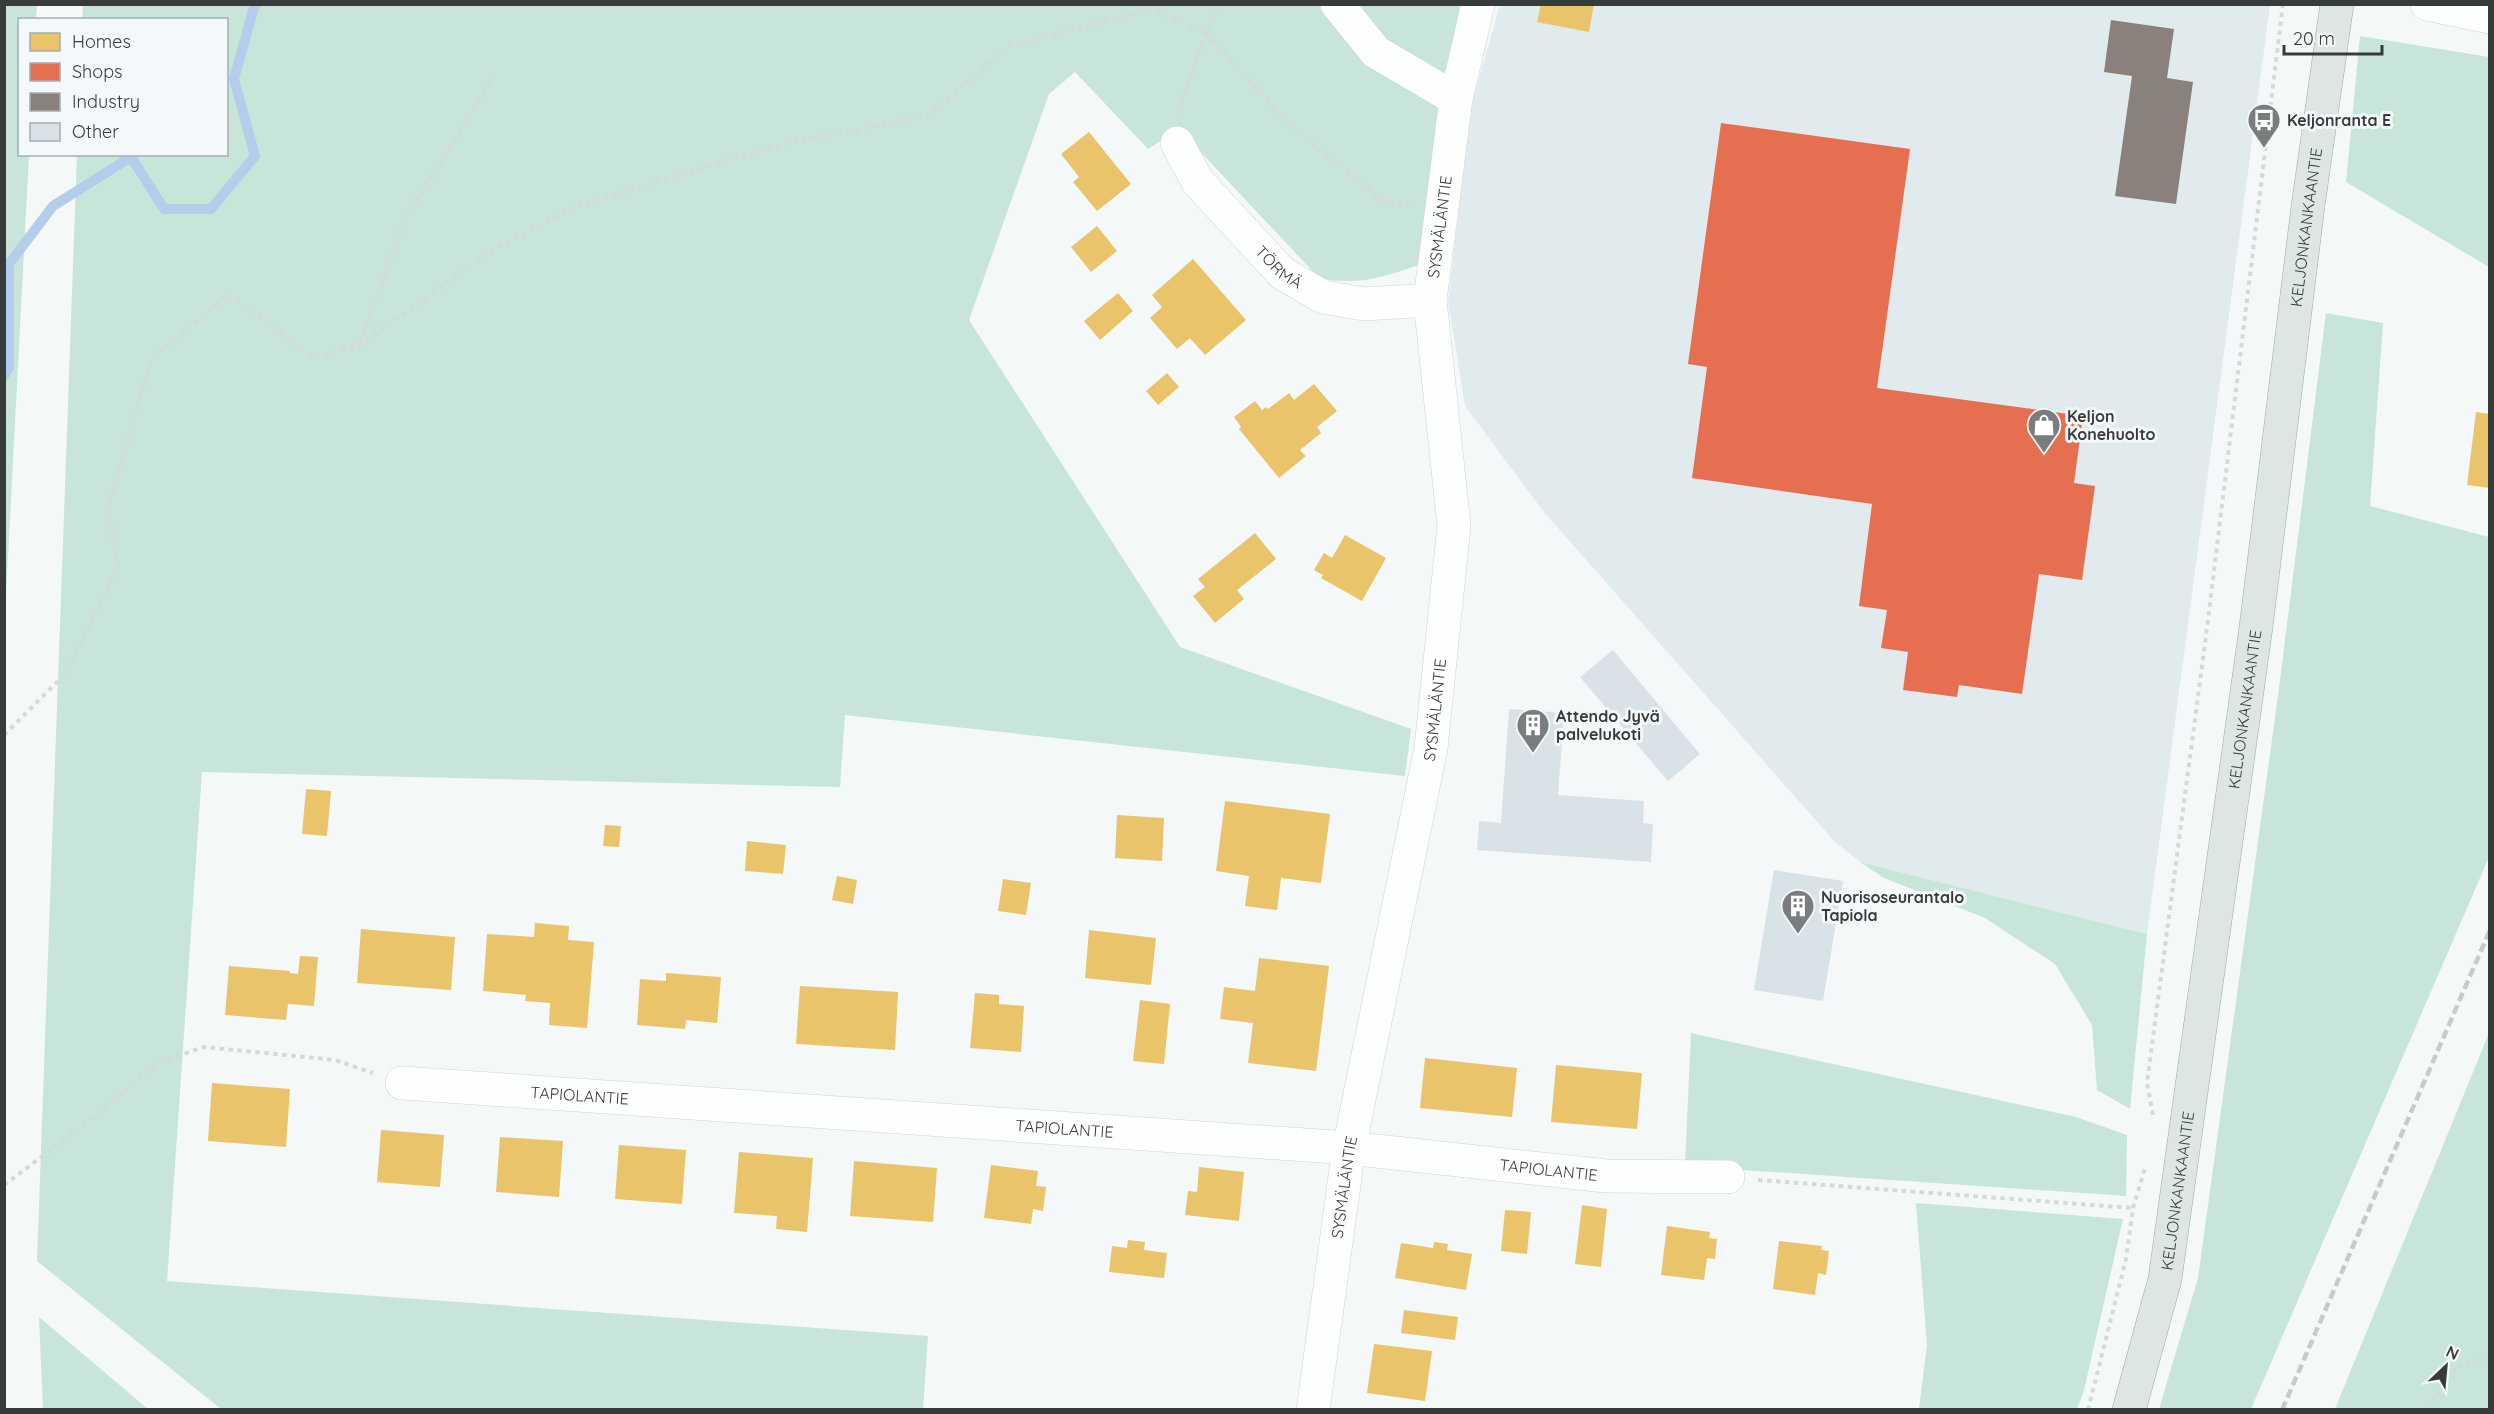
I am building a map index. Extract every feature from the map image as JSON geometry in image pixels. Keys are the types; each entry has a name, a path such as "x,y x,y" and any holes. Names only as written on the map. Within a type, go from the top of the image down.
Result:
{"main road":[{"name":"KELJONKANKAANTIE","path":"2129,1410 2165,1279 2256,627 2307,217 2337,4"}],"street":[{"path":"1337,4 1376,52 1456,99"},
{"name":"SYSMÄLÄNTIE","path":"1313,1410 1349,1148 1431,748 1454,526 1430,300 1456,99 1478,4"},
{"path":"2427,4 2490,17"},
{"name":"TÖRMÄ","path":"1177,143 1198,182 1282,273 1323,297 1364,304 1430,300"},
{"name":"TAPIOLANTIE","path":"402,1083 1349,1148 1606,1176 1728,1177"}],"path":[{"path":"1177,143 1179,110 1205,33 1218,4"},
{"path":"2154,1118 2147,1083 2207,628 2283,4"},
{"path":"4,735 69,670 118,565 108,507 152,358 229,294 315,359 360,345 493,250 575,207 783,144 928,116 1009,46 1154,9 1205,33 1293,128 1385,203 1442,202"},
{"path":"360,345 404,220 493,78"},
{"path":"4,1185 84,1125 157,1064 204,1047 335,1060 402,1083"},
{"path":"2088,1410 2126,1259 2133,1208 2146,1163"},
{"path":"1728,1177 2133,1208"},
{"path":"2427,1410 2456,1366 2490,1358"}],"shaded area":[{"path":"1500,5 2270,5 2147,934 1860,862 1835,842 1543,511 1465,406 1448,302 1471,106"}],"green space":[{"path":"5,4 37,5 36,18 18,18 18,156 29,156 5,614"},
{"path":"83,5 1460,5 1441,101 1418,265 1370,279 1348,281 1320,279 1179,129 1148,149 1075,72 1049,94 969,320 1180,647 1411,729 1405,776 845,715 840,787 202,772 167,1281 928,1336 923,1409 221,1409 37,1261 77,156 228,156 228,18 82,18"},
{"path":"2360,36 2489,57 2489,267 2346,182"},
{"path":"2326,313 2383,323 2370,506 2489,537 2489,857 2251,1409 2159,1409 2198,1278 2278,696"},
{"path":"1860,862 2147,934 2130,1109 2097,1090 2092,1025 2055,964 1985,918 1884,878"},
{"path":"1691,1033 2076,1117 2127,1135 2126,1196 1685,1166"},
{"path":"2489,1033 2489,1409 2335,1409"},
{"path":"1916,1203 2123,1219 2084,1390 2077,1409 1919,1409 1927,1345"},
{"path":"39,1317 148,1409 43,1409"}],"building: Homes":[{"path":"1541,4 1594,4 1589,32 1537,22"},
{"path":"1089,132 1131,184 1097,211 1073,182 1079,177 1061,154"},
{"path":"1097,226 1117,251 1091,272 1071,247"},
{"path":"1193,259 1246,320 1205,355 1190,338 1177,349 1150,318 1162,307 1152,295"},
{"path":"1118,293 1133,311 1100,340 1084,321"},
{"path":"1167,373 1179,387 1158,405 1146,391"},
{"path":"1314,384 1337,411 1317,427 1321,433 1300,450 1306,456 1279,478 1239,429 1241,427 1234,417 1255,401 1262,410 1266,407 1268,409 1289,393 1294,400"},
{"path":"2476,412 2490,414 2490,488 2467,485"},
{"path":"1255,533 1276,559 1237,590 1244,599 1215,623 1193,596 1205,587 1198,579"},
{"path":"1345,535 1386,558 1362,601 1321,578 1323,575 1314,570 1324,553 1332,558"},
{"path":"306,789 331,791 327,836 302,834"},
{"path":"1225,801 1330,814 1321,883 1281,878 1277,910 1245,906 1249,876 1216,871"},
{"path":"1117,815 1164,818 1162,861 1115,858"},
{"path":"605,825 621,826 619,847 603,846"},
{"path":"747,841 786,845 783,874 745,871"},
{"path":"837,876 857,880 853,904 832,900"},
{"path":"1003,879 1031,883 1026,915 998,911"},
{"path":"535,923 569,926 568,940 594,942 587,1028 549,1025 550,1003 525,1001 526,995 483,991 487,934 534,937"},
{"path":"361,929 455,937 451,990 357,983"},
{"path":"1089,930 1156,938 1151,985 1085,978"},
{"path":"300,956 318,957 314,1006 288,1004 286,1020 225,1015 229,966 290,971 290,973 298,974"},
{"path":"1259,958 1329,966 1316,1071 1248,1063 1253,1023 1220,1019 1224,987 1255,991"},
{"path":"666,973 721,977 717,1023 686,1020 685,1029 637,1025 640,979 666,981"},
{"path":"800,986 898,992 895,1050 796,1044"},
{"path":"975,993 999,995 999,1004 1024,1006 1021,1052 970,1048"},
{"path":"1140,1000 1170,1004 1164,1064 1133,1061"},
{"path":"1425,1058 1517,1068 1512,1117 1420,1108"},
{"path":"1556,1065 1642,1073 1637,1129 1551,1122"},
{"path":"212,1083 290,1089 286,1147 208,1141"},
{"path":"381,1130 444,1135 440,1187 377,1182"},
{"path":"500,1137 563,1141 559,1197 496,1192"},
{"path":"619,1145 686,1150 682,1204 615,1199"},
{"path":"739,1152 813,1158 807,1232 776,1229 777,1216 734,1213"},
{"path":"854,1161 937,1168 933,1222 850,1216"},
{"path":"991,1165 1038,1171 1036,1186 1046,1187 1043,1211 1033,1209 1031,1224 984,1218"},
{"path":"1199,1167 1244,1172 1239,1221 1185,1215 1188,1191 1197,1192"},
{"path":"1582,1205 1607,1209 1601,1267 1575,1264"},
{"path":"1505,1210 1531,1212 1527,1254 1501,1251"},
{"path":"1667,1226 1710,1232 1709,1238 1717,1239 1715,1259 1707,1258 1704,1280 1661,1275"},
{"path":"1128,1240 1145,1242 1144,1250 1167,1253 1164,1278 1109,1272 1112,1246 1127,1248"},
{"path":"1779,1241 1822,1246 1821,1250 1829,1251 1826,1275 1818,1273 1815,1295 1773,1289"},
{"path":"1434,1242 1448,1244 1447,1250 1472,1254 1466,1290 1395,1278 1401,1243 1433,1248"},
{"path":"1404,1310 1458,1317 1455,1340 1401,1333"},
{"path":"1374,1344 1432,1351 1425,1401 1367,1393"}],"building: Shops":[{"path":"1721,123 1910,149 1877,388 2083,416 2074,483 2095,486 2082,580 2039,574 2022,694 1959,685 1957,697 1903,690 1908,652 1881,648 1887,610 1859,606 1872,504 1692,478 1707,367 1688,364"}],"building: Industry":[{"path":"2111,20 2174,29 2167,78 2193,82 2176,204 2115,196 2132,76 2104,72"}],"building: Other":[{"path":"1613,650 1700,754 1668,781 1580,677"},
{"name":"Attendo Jyvä palvelukoti","path":"1509,709 1564,713 1558,795 1644,801 1643,823 1653,824 1651,862 1477,850 1479,821 1501,823"},
{"name":"Nuorisoseurantalo Tapiola","path":"1774,870 1843,881 1823,1001 1754,990"}],"waterway":[{"path":"4,376 9,367 9,264 53,206 131,157 164,209 211,209 255,156 234,79 254,7 257,4"}],"railway":[{"path":"2282,1410 2490,930"}],"place":[{"name":"Keljonranta E","path":"2264,149"},
{"name":"Keljon Konehuolto","path":"2044,454"},
{"name":"Attendo Jyvä palvelukoti","path":"1533,754"},
{"name":"Nuorisoseurantalo Tapiola","path":"1798,935"}]}
